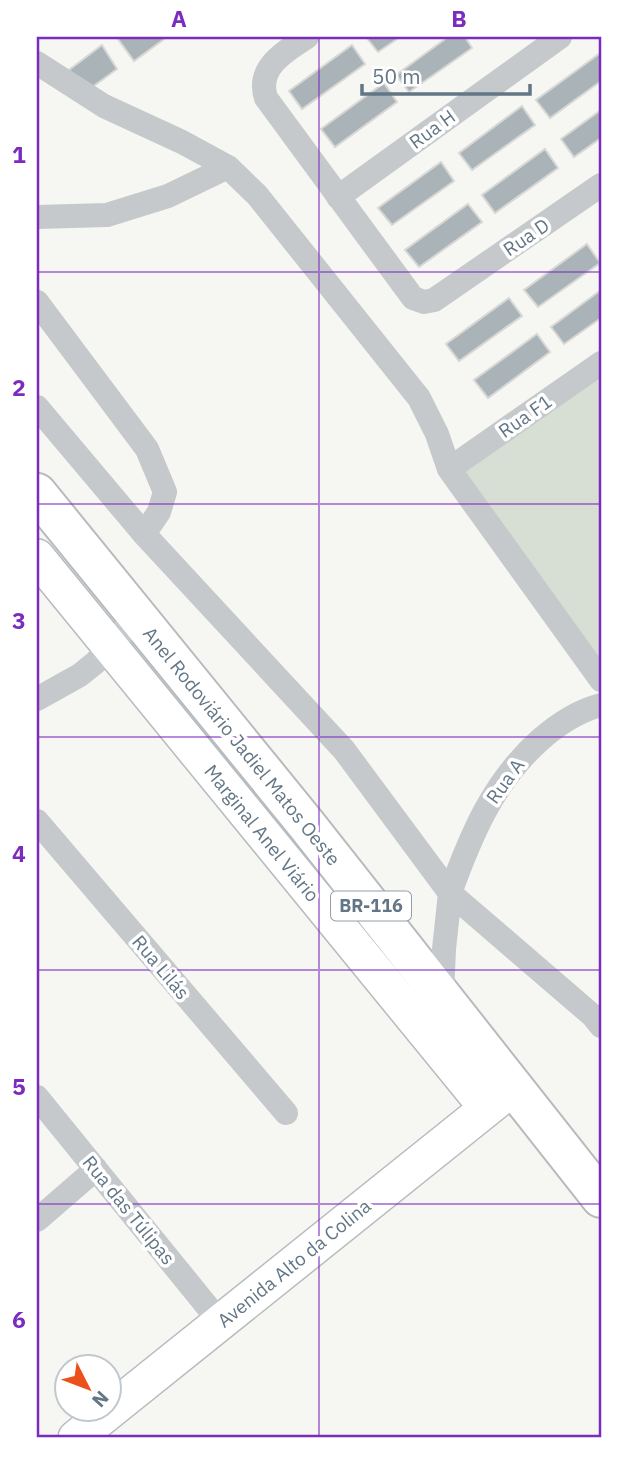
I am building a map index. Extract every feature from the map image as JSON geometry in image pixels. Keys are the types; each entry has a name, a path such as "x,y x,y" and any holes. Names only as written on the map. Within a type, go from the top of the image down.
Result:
{"highway":[{"name":"Anel Rodoviário Jadiel Matos Oeste","path":"37,493 298,813 442,995 500,1098 601,1198"}],"street":[{"name":"Rua D","path":"307,37 270,66 263,80 266,98 413,298 424,302 434,300 601,185"},
{"name":"Rua H","path":"338,197 560,37"},
{"path":"37,63 104,106 183,142 228,167 257,195 419,398 437,434 449,469 601,680"},
{"path":"37,217 107,215 168,196 228,167"},
{"path":"37,302 147,449 165,492 159,512 144,534"},
{"name":"Rua F1","path":"449,469 601,363"},
{"path":"37,407 144,534 344,750 450,893 599,1018"},
{"name":"Marginal Anel Viário","path":"37,557 110,647 500,1098"},
{"path":"37,699 80,675 110,647 137,616"},
{"name":"Rua A","path":"442,995 450,893 466,847 481,816 523,755 551,730 582,711 601,705"},
{"name":"Rua Lilás","path":"37,821 286,1113"},
{"name":"Rua das Túlipas","path":"37,1097 220,1322"},
{"name":"Avenida Alto da Colina","path":"76,1438 500,1098"},
{"path":"37,1220 96,1169"}],"shaded area":[{"path":"601,367 601,666 459,468"}],"building":[{"path":"167,37 134,61 118,39"},
{"path":"366,37 400,37 378,52"},
{"path":"448,37 465,37 472,48 409,92 396,75"},
{"path":"102,45 117,69 84,93 69,70"},
{"path":"352,45 365,64 302,109 289,91"},
{"path":"599,54 601,81 550,118 536,100"},
{"path":"384,83 397,102 335,147 321,129"},
{"path":"522,106 535,125 472,170 459,153"},
{"path":"601,110 601,138 574,157 561,139"},
{"path":"545,149 558,168 495,213 482,195"},
{"path":"441,162 454,181 392,225 378,208"},
{"path":"468,204 482,222 419,267 405,250"},
{"path":"587,244 600,263 538,307 524,290"},
{"path":"601,290 601,318 564,344 551,327"},
{"path":"509,298 522,316 459,361 446,344"},
{"path":"537,334 550,352 488,398 474,380"}]}
